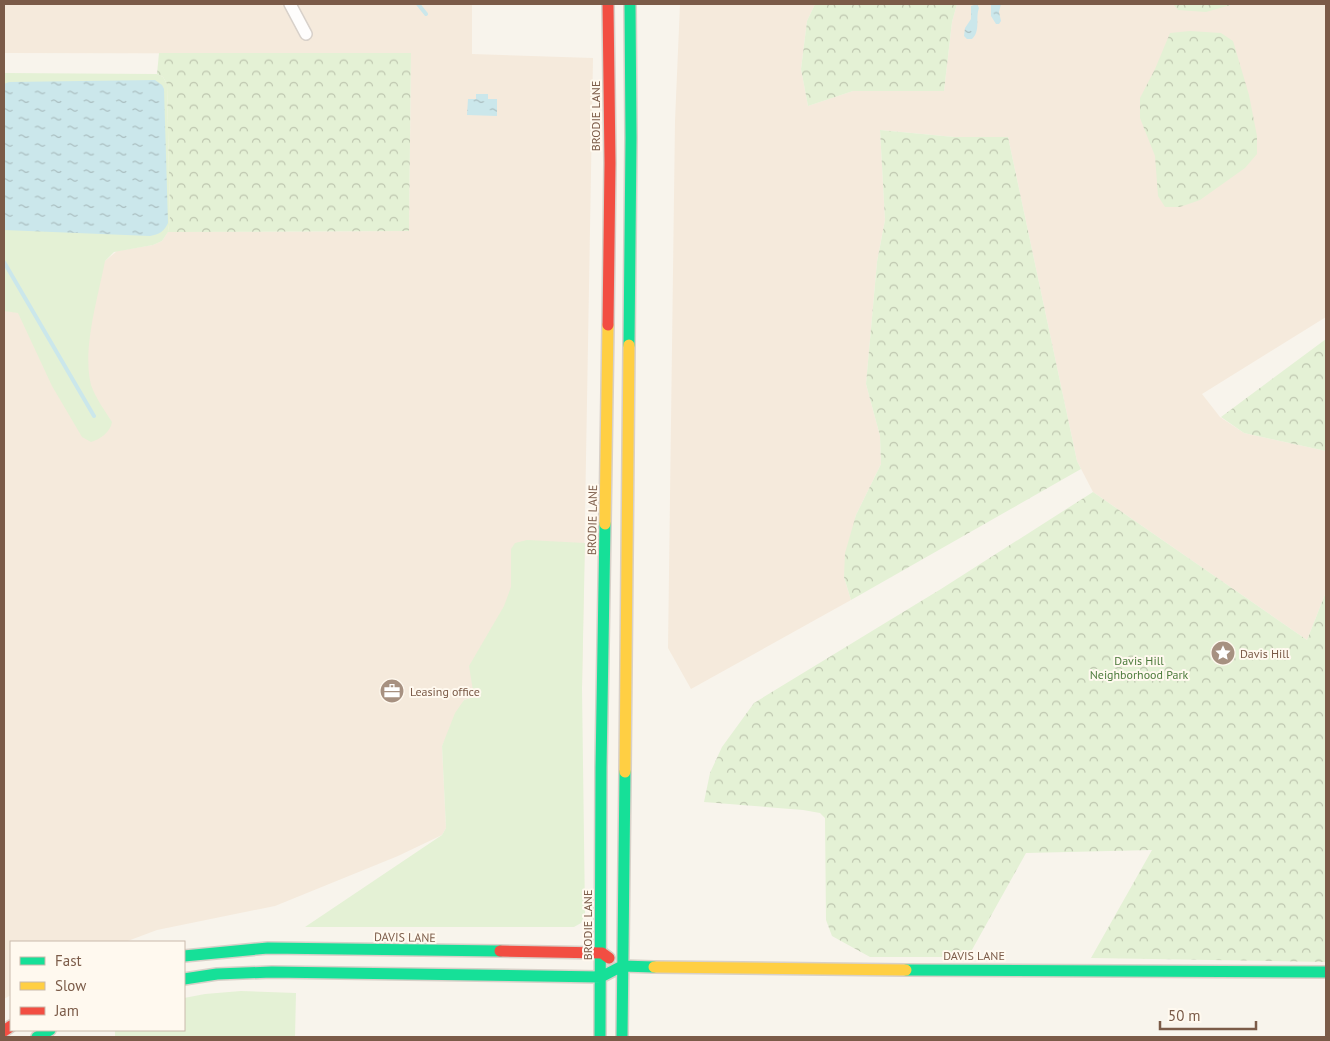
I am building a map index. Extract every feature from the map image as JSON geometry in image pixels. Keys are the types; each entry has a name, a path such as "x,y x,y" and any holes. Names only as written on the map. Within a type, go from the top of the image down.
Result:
{"main road":[{"name":"BRODIE LANE","path":"600,1037 602,953 601,768 610,163 608,4"},
{"path":"622,1037 631,138 630,4"},
{"path":"606,517 628,517"},
{"name":"DAVIS LANE","path":"185,956 268,948 602,953"},
{"path":"307,972 309,967 325,959 390,960 434,951"},
{"path":"602,953 622,966"},
{"name":"DAVIS LANE","path":"185,979 217,974 307,972 601,977 622,966 768,969 1326,972"},
{"path":"37,1037 48,1031"}],"street":[{"path":"290,4 306,34"}],"shaded area":[{"path":"4,4 472,4 472,54 593,58 582,688 503,685 464,700 442,746 446,828 442,835 398,856 275,906 157,930 128,941 10,941 10,996 4,999 4,309 105,261 117,251 153,245 162,241 168,232 409,231 411,54 4,53"},
{"path":"680,4 815,4 807,21 801,69 808,106 853,91 944,91 952,22 957,4 1326,4 1326,317 1202,394 1220,417 1244,433 1326,451 1326,592 1307,640 1093,492 1077,461 1008,137 954,137 880,130 885,220 877,262 866,384 880,436 881,464 856,515 844,577 851,600 691,689 668,648 675,121"}],"green space":[{"path":"815,4 957,4 952,22 944,91 853,91 808,106 801,69 807,21"},
{"path":"1173,4 1234,4 1206,12 1178,10"},
{"path":"1190,31 1221,33 1233,41 1249,95 1257,136 1257,154 1245,168 1200,200 1180,207 1165,207 1158,196 1155,156 1140,118 1140,98 1170,33"},
{"path":"159,53 411,53 409,231 168,232 170,217 167,84 163,77 157,74"},
{"path":"4,73 157,74 163,77 167,84 170,217 168,232 162,241 153,245 114,252 105,261 92,323 88,356 91,385 100,404 112,422 104,435 91,442 82,437 52,386 18,313 4,311"},
{"path":"880,130 954,137 1008,137 1077,461 1081,469 851,600 844,577 845,553 856,515 881,464 880,436 866,384 877,262 885,220"},
{"path":"1326,339 1326,451 1244,433 1221,417"},
{"name":"Davis Hill Neighborhood Park","path":"1093,492 1307,640 1326,592 1326,962 1091,958 1152,850 1026,853 968,957 870,957 832,936 826,920 825,818 820,813 704,802 710,773 722,747 754,703 941,589"},
{"path":"527,540 585,543 582,688 585,914 581,923 574,927 305,927 442,835 446,828 442,746 455,713 464,700 474,697 469,666 504,606 511,587 511,549 515,543"},
{"path":"241,991 296,993 295,1037 115,1037 115,1031 185,1031 185,998"}],"water":[{"path":"977,4 979,8 976,32 972,39 967,39 964,36 965,28 971,19 971,6"},
{"path":"991,4 1001,4 999,12 1001,21 999,24 996,24 991,16"},
{"path":"155,80 164,89 168,223 163,231 150,236 4,230 4,84 9,82"},
{"path":"476,94 488,94 488,99 497,99 497,116 467,115 468,99 476,99"}],"waterway":[{"path":"418,4 426,14"},
{"path":"4,262 94,416"}],"traffic: fast":[{"path":"629,345 630,4"},
{"path":"600,1037 601,768 605,524"},
{"path":"622,1037 625,772"},
{"path":"185,956 268,948 500,951"},
{"path":"185,979 217,974 272,972 601,977 622,966 654,967"},
{"path":"906,970 1326,972"},
{"path":"37,1037 48,1031"}],"traffic: slow":[{"path":"605,524 608,325"},
{"path":"625,772 629,345"},
{"path":"654,967 906,970"}],"traffic: jam":[{"path":"608,4 610,163 608,325"},
{"path":"500,951 602,953 609,958"},
{"path":"4,1031 10,1027"}],"place":[{"name":"Davis Hill","path":"1223,653"},
{"name":"Leasing office","path":"392,691"}]}
